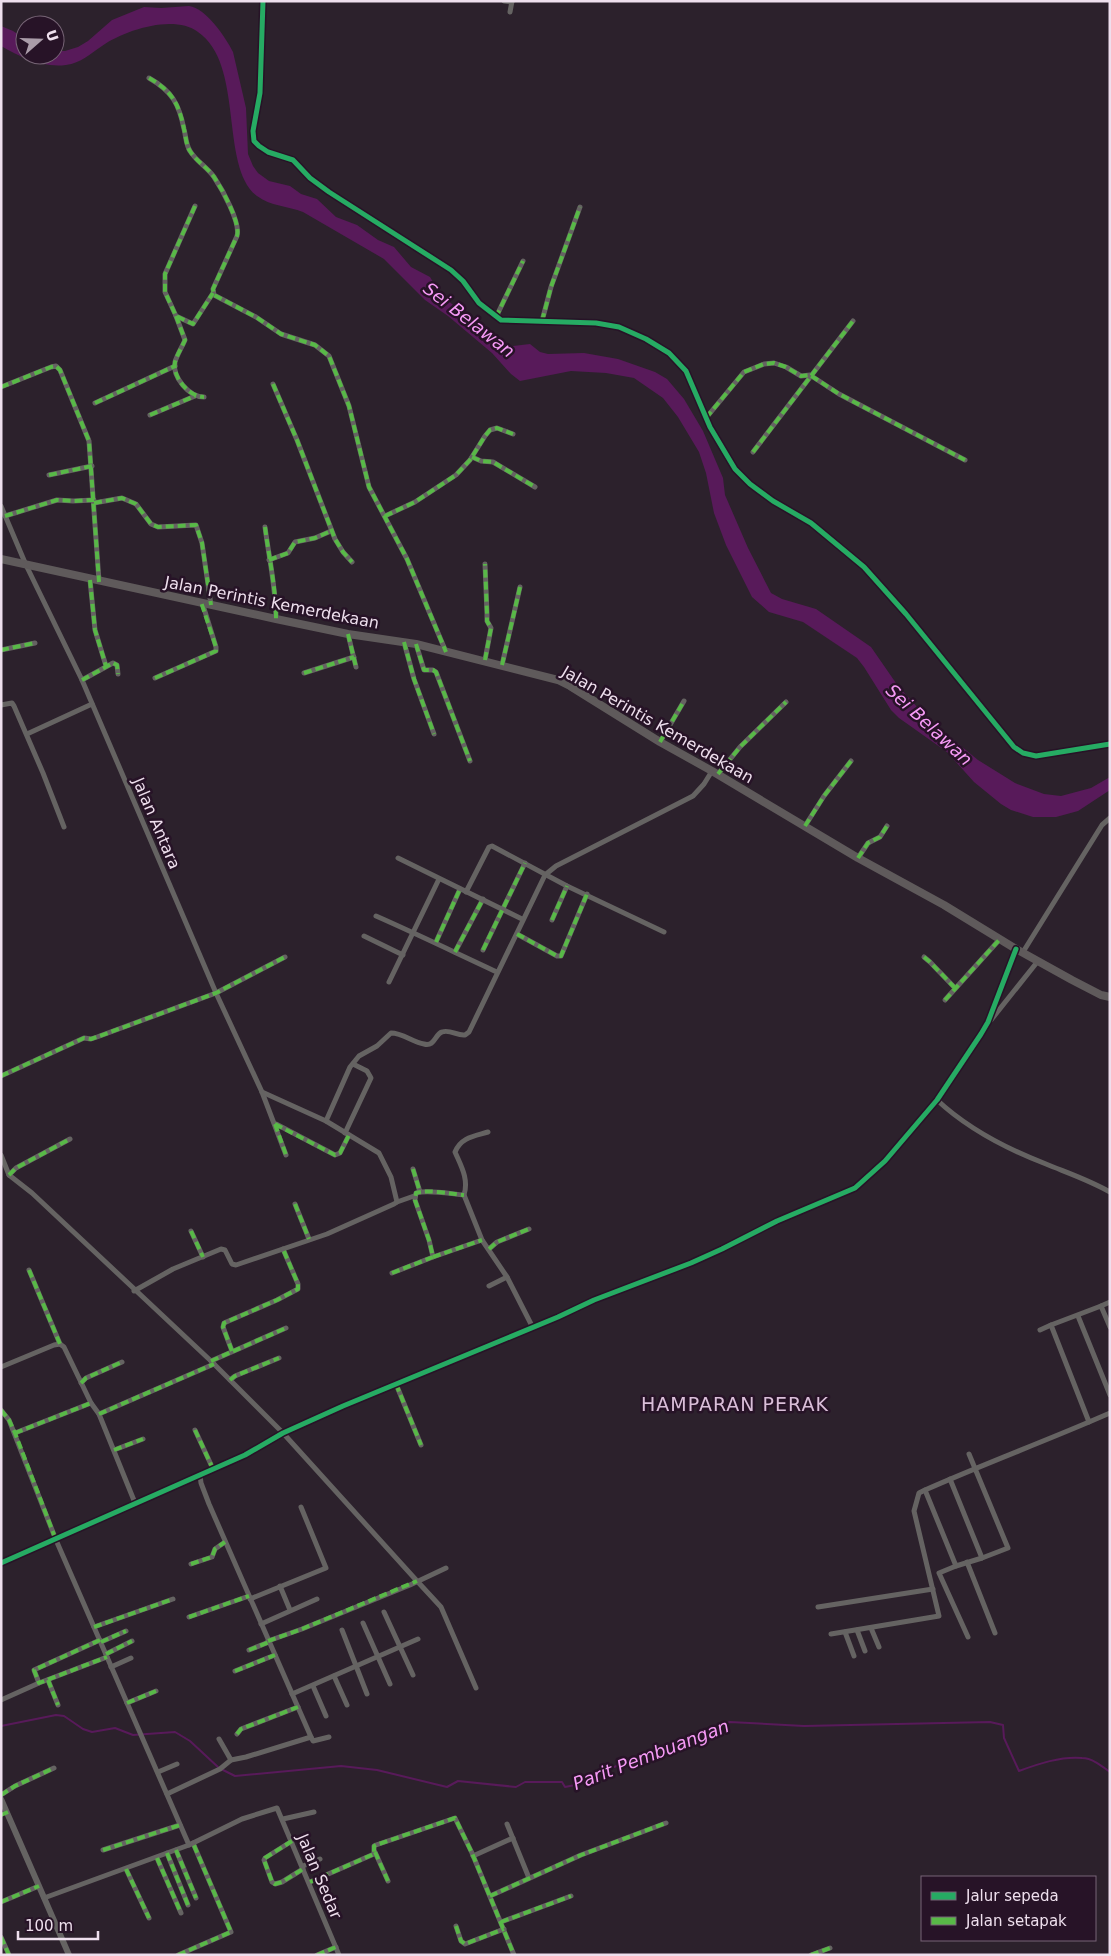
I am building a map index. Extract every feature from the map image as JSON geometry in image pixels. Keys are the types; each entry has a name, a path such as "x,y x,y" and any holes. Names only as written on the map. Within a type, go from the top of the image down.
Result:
{"main road":[{"name":"Jalan Perintis Kemerdekaan","path":"1,560 348,634 416,644 485,660 564,683 660,742 858,858 944,905 1038,961 1101,995 1110,997"}],"street":[{"path":"262,1 260,93 253,131 254,141 258,146 268,152 293,160 310,178 329,192 452,270 463,281 479,303 498,318 510,322 596,323 619,327 669,353 682,366 719,444 735,469 750,484 818,529 864,567 885,588 1014,747 1023,753 1036,756 1110,744"},
{"path":"504,1 512,2 510,12"},
{"path":"149,78 162,86 178,104 190,152 214,177 237,219 237,236 212,289 212,293 194,323 176,316"},
{"path":"195,206 164,280 165,292 185,340 175,366 181,383 195,396"},
{"path":"542,321 580,207"},
{"path":"498,318 498,312 523,261"},
{"path":"212,293 256,317 281,334 315,345 329,356 349,406 370,487 407,559 446,652"},
{"path":"753,452 853,321"},
{"path":"706,418 744,372 769,363 786,367 801,376 810,376 839,394 965,460"},
{"path":"1,387 41,370 56,366 60,370 87,435 92,466 99,582"},
{"path":"95,403 175,366"},
{"path":"272,384 297,440 331,531 339,547 352,562"},
{"path":"150,415 195,396 204,397"},
{"path":"385,516 415,502 456,475 472,457 490,430 497,428 513,434"},
{"path":"472,457 481,461 493,462 535,487"},
{"path":"49,474 92,466"},
{"path":"6,516 57,500 94,501 122,498 136,504 151,524 158,527 196,525 202,543 212,605"},
{"name":"Jalan Antara","path":"1,506 26,565 82,680 216,993 262,1092 286,1155"},
{"path":"266,527 269,560 276,591 276,619"},
{"path":"269,560 288,553 295,542 315,538 331,531"},
{"path":"485,564 486,614 491,628 485,660"},
{"path":"90,580 95,630 106,666"},
{"path":"502,665 520,587"},
{"path":"155,678 216,651 201,602"},
{"path":"348,634 356,667"},
{"path":"404,642 414,679 434,734"},
{"path":"1,650 35,643"},
{"path":"416,644 424,670 436,672 470,761"},
{"path":"304,673 354,657"},
{"path":"82,680 106,666 116,663 118,674"},
{"path":"660,742 684,701"},
{"path":"326,1121 353,1064 364,1052 377,1046 391,1033 425,1045 433,1042 440,1032 445,1031 465,1036 545,875 556,866 693,796 740,746 786,702"},
{"path":"1,705 12,703 27,734 64,827"},
{"path":"27,734 92,704"},
{"path":"805,826 851,760"},
{"path":"988,1022 1020,950 1102,825 1110,818"},
{"path":"858,858 868,843 880,837 887,826"},
{"path":"466,892 489,847 494,847 545,875 664,932"},
{"path":"398,858 522,919"},
{"path":"483,950 525,863"},
{"path":"389,982 439,878"},
{"path":"552,920 567,886"},
{"path":"436,942 460,889"},
{"path":"517,934 557,956 561,956 587,894"},
{"path":"455,952 483,899"},
{"path":"376,916 436,942 497,972"},
{"path":"364,936 403,955"},
{"path":"945,1000 1000,939"},
{"path":"1,1076 84,1038 91,1039 97,1037 216,993 285,957"},
{"path":"924,957 955,988"},
{"path":"1,1563 246,1455 283,1434 396,1384 532,1326 558,1317 594,1300 691,1263 777,1221 847,1192 864,1181 885,1161 937,1100 988,1022 1038,961"},
{"path":"275,1124 334,1155 338,1154 371,1078 367,1071 353,1064"},
{"path":"262,1092 326,1121 379,1153 391,1177 397,1202"},
{"path":"937,1100 967,1125 1010,1148 1110,1192"},
{"path":"488,1132 466,1138 460,1143 455,1152 465,1177 467,1187 464,1195 482,1240 507,1277 532,1326"},
{"path":"9,1175 16,1168 70,1139"},
{"path":"1,1155 9,1175 32,1194 134,1291 213,1362 283,1434 413,1583 441,1607 476,1688"},
{"path":"412,1169 420,1192"},
{"path":"134,1291 173,1269 223,1249 232,1264 236,1265 327,1234 420,1192 429,1190 441,1194 464,1195"},
{"path":"414,1196 433,1257"},
{"path":"295,1204 309,1239"},
{"path":"489,1249 497,1242 529,1229"},
{"path":"191,1231 203,1257"},
{"path":"392,1273 482,1240"},
{"path":"232,1351 223,1327 224,1323 298,1289 298,1284 283,1249"},
{"path":"29,1270 60,1344 64,1346 80,1383 98,1414 135,1503"},
{"path":"489,1286 507,1277"},
{"path":"1040,1330 1110,1302"},
{"path":"1101,1306 1110,1327"},
{"path":"1078,1316 1110,1395"},
{"path":"1051,1325 1089,1422"},
{"path":"98,1414 213,1362 232,1351 286,1328"},
{"path":"1,1367 60,1344"},
{"path":"230,1380 235,1376 279,1358"},
{"path":"80,1383 86,1378 122,1362"},
{"path":"396,1384 421,1445"},
{"path":"14,1434 91,1403"},
{"path":"1,1410 9,1420 56,1540 180,1825 191,1844 231,1932 178,1955"},
{"path":"831,1634 939,1616 914,1511 919,1493 1110,1413"},
{"path":"195,1430 213,1469"},
{"path":"114,1450 144,1439"},
{"path":"930,1574 939,1573 1008,1548 969,1454"},
{"path":"200,1475 201,1483 225,1542 311,1737 316,1742 329,1737"},
{"path":"950,1480 982,1558"},
{"path":"925,1490 956,1566"},
{"path":"189,1617 250,1597 326,1568 301,1507"},
{"path":"191,1564 212,1557 215,1548 225,1542"},
{"path":"967,1562 995,1633"},
{"path":"249,1650 446,1568"},
{"path":"939,1573 968,1637"},
{"path":"280,1586 290,1610"},
{"path":"818,1608 933,1589"},
{"path":"94,1627 173,1599"},
{"path":"261,1624 317,1599"},
{"path":"384,1612 413,1675"},
{"path":"363,1623 390,1684"},
{"path":"871,1628 879,1647"},
{"path":"342,1630 368,1694"},
{"path":"857,1630 865,1651"},
{"path":"39,1683 34,1670 126,1631"},
{"path":"845,1632 854,1656"},
{"path":"292,1694 314,1686 418,1638"},
{"path":"1,1700 107,1656 132,1641"},
{"path":"235,1670 275,1655"},
{"path":"112,1667 132,1658"},
{"path":"334,1676 347,1704"},
{"path":"48,1680 58,1705"},
{"path":"314,1686 326,1716"},
{"path":"127,1703 156,1691"},
{"path":"237,1734 242,1729 298,1708"},
{"path":"167,1794 220,1769 231,1760 311,1737"},
{"path":"219,1739 231,1760"},
{"path":"158,1772 177,1764"},
{"path":"1,1794 54,1768"},
{"path":"1,1799 4,1814 39,1886 69,1955"},
{"name":"Jalan Sedar","path":"191,1844 242,1819 277,1808 310,1882 339,1955"},
{"path":"283,1820 314,1812"},
{"path":"388,1881 374,1846 455,1818 473,1856 514,1955"},
{"path":"490,1896 594,1850 666,1823"},
{"path":"507,1824 529,1878"},
{"path":"103,1850 180,1825"},
{"path":"473,1856 513,1838"},
{"path":"292,1841 264,1860 272,1882 275,1884 282,1882 303,1867 320,1859"},
{"path":"44,1898 191,1844"},
{"path":"176,1850 196,1898"},
{"path":"310,1882 375,1852"},
{"path":"167,1853 188,1905"},
{"path":"157,1858 181,1913"},
{"path":"126,1869 149,1918"},
{"path":"1,1902 39,1886"},
{"path":"501,1922 571,1896"},
{"path":"456,1926 461,1941 465,1944 504,1929"},
{"path":"1,1937 9,1955"},
{"path":"317,1955 336,1947"},
{"path":"811,1955 830,1948"}],"water":[{"name":"Sei Belawan","path":"189,6 195,8 209,18 226,39 233,52 246,108 248,154 258,173 269,181 290,186 301,194 317,199 336,217 357,225 378,240 394,247 411,267 430,277 441,295 485,331 505,343 513,346 530,344 540,352 548,354 584,353 618,359 655,372 667,379 684,399 703,431 723,478 725,495 748,548 771,593 782,599 816,609 871,647 898,686 928,719 978,760 1015,783 1044,794 1061,796 1091,788 1110,777 1110,790 1078,811 1056,817 1033,817 1011,810 1001,804 974,782 947,752 899,718 891,710 857,658 803,622 769,612 752,597 726,545 714,513 706,473 699,452 678,417 663,398 634,378 606,373 571,371 520,381 492,353 448,316 425,300 384,259 303,212 268,202 257,196 245,182 238,163 222,67 212,47 198,32 176,24 150,26 112,40 81,60 65,65 65,51 78,47 88,41 112,20 144,7"},
{"name":"Sei Belawan","path":"1,26 15,32 15,53 1,46"}],"waterway":[{"name":"Parit Pembuangan","path":"1,1726 56,1715 64,1716 83,1729 92,1732 115,1728 133,1735 175,1732 190,1741 219,1768 235,1776 341,1766 377,1770 447,1787 458,1781 516,1787 525,1782 562,1782 565,1787 575,1785 596,1774 730,1722 804,1726 990,1722 1003,1725 1004,1738 1019,1771 1050,1761 1066,1758 1086,1758 1110,1772"}],"marked path":[{"path":"149,78 169,93 177,105 189,149 195,158 214,177 234,215 237,236 213,289 214,295 256,317 281,334 315,345 329,356 349,406 369,487 407,559 446,652"},
{"path":"195,206 165,274 165,292 176,316 193,324 213,293"},
{"path":"542,321 551,287 580,207"},
{"path":"498,318 498,313 523,261"},
{"path":"176,316 185,340 175,362 176,374 187,390 204,397"},
{"path":"753,452 853,321"},
{"path":"706,418 744,372 764,364 774,363 786,367 801,376 810,375 839,394 965,460"},
{"path":"1,387 51,367 56,366 60,370 89,441 99,582"},
{"path":"95,403 175,366"},
{"path":"273,384 335,539 352,562"},
{"path":"150,415 195,396"},
{"path":"385,516 415,502 456,475 470,460 490,430 497,428 513,434"},
{"path":"472,457 481,461 493,462 535,487"},
{"path":"49,475 92,466"},
{"path":"94,503 122,498 136,504 151,524 158,527 196,525 202,543 211,605"},
{"path":"5,516 57,500 94,500"},
{"path":"265,527 274,584 276,619"},
{"path":"269,560 288,553 295,542 315,538 331,531"},
{"path":"485,564 487,621 491,628 485,660"},
{"path":"90,580 95,630 106,666"},
{"path":"502,665 520,587"},
{"path":"155,678 216,651 201,602"},
{"path":"348,634 356,667"},
{"path":"404,642 414,679 434,734"},
{"path":"1,650 35,643"},
{"path":"416,644 424,670 436,672 470,761"},
{"path":"304,673 354,657"},
{"path":"82,680 113,663 117,665 118,674"},
{"path":"660,742 684,701"},
{"path":"718,774 740,747 786,702"},
{"path":"805,826 824,796 851,761"},
{"path":"858,858 868,843 880,837 887,826"},
{"path":"483,950 525,863"},
{"path":"552,920 567,886"},
{"path":"436,942 460,889"},
{"path":"517,934 557,956 561,956 587,894"},
{"path":"455,952 483,899"},
{"path":"945,1000 1000,939"},
{"path":"1,1076 84,1038 91,1039 97,1037 216,993 285,957"},
{"path":"924,957 955,988"},
{"path":"275,1124 335,1155 340,1153 349,1135"},
{"path":"275,1124 286,1155"},
{"path":"9,1175 16,1168 70,1139"},
{"path":"413,1169 420,1192"},
{"path":"392,1273 433,1257 415,1200 416,1193 433,1192 464,1195"},
{"path":"295,1204 309,1239"},
{"path":"489,1249 497,1242 529,1229"},
{"path":"191,1231 203,1257"},
{"path":"433,1257 482,1240"},
{"path":"232,1351 223,1327 224,1323 298,1289 298,1284 283,1249"},
{"path":"29,1270 60,1344"},
{"path":"211,1361 286,1328"},
{"path":"230,1380 235,1376 279,1358"},
{"path":"81,1383 86,1378 122,1362"},
{"path":"99,1414 214,1364"},
{"path":"396,1384 421,1445"},
{"path":"15,1433 91,1403"},
{"path":"1,1410 9,1420 15,1433 56,1540"},
{"path":"195,1430 213,1469"},
{"path":"114,1450 143,1439"},
{"path":"191,1564 212,1557 215,1549 225,1542"},
{"path":"268,1641 302,1629 417,1581"},
{"path":"189,1617 249,1596"},
{"path":"94,1627 173,1599"},
{"path":"101,1642 126,1631"},
{"path":"100,1640 34,1670 39,1683 107,1657"},
{"path":"106,1654 132,1641"},
{"path":"249,1650 269,1642"},
{"path":"235,1671 275,1655"},
{"path":"48,1680 58,1705"},
{"path":"127,1703 156,1691"},
{"path":"237,1734 241,1729 298,1707"},
{"path":"1,1795 15,1786 54,1768"},
{"path":"1,1815 8,1812"},
{"path":"310,1882 374,1854 374,1846 376,1845 455,1818 472,1853 514,1955"},
{"path":"490,1896 581,1855 666,1823"},
{"path":"103,1850 180,1825"},
{"path":"292,1841 264,1860 272,1882 275,1884 282,1882 303,1869"},
{"path":"178,1955 231,1932 193,1843"},
{"path":"176,1850 196,1898"},
{"path":"375,1852 388,1881"},
{"path":"167,1853 188,1905"},
{"path":"157,1858 181,1913"},
{"path":"126,1869 149,1918"},
{"path":"1,1902 39,1886"},
{"path":"501,1922 571,1896"},
{"path":"456,1926 461,1941 465,1944 504,1929"},
{"path":"1,1937 9,1955"},
{"path":"317,1955 336,1947"},
{"path":"811,1955 830,1948"}],"cycle path":[{"path":"263,1 260,93 253,131 254,141 259,146 268,152 293,160 310,178 329,192 451,270 463,281 479,303 501,320 596,323 619,327 646,339 669,353 686,371 710,427 735,469 750,484 773,501 811,523 864,567 906,614 1014,747 1023,753 1036,756 1110,744"},
{"path":"1,1563 245,1455 283,1433 343,1406 558,1317 594,1300 691,1263 777,1221 855,1188 885,1161 937,1100 988,1022 1016,949"}],"district":[{"name":"HAMPARAN PERAK","path":"735,1404"}]}
